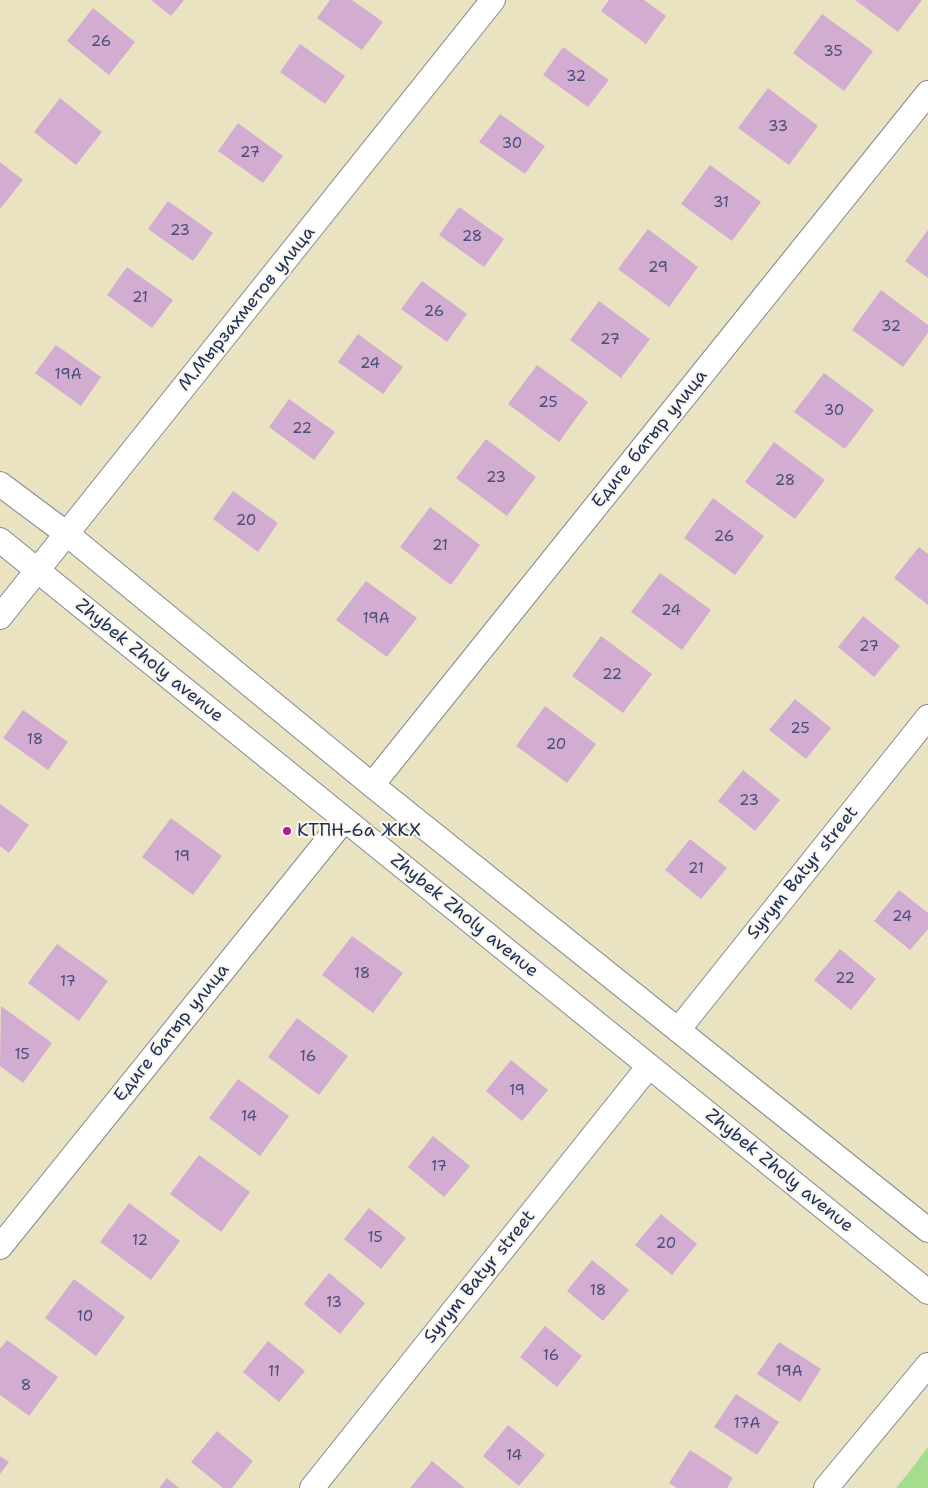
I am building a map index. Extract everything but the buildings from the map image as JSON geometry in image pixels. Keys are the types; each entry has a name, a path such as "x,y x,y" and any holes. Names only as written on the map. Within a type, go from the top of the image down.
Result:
{"street":[{"name":"М.Мырзахметов улица","path":"0,617 493,0"},
{"name":"Едиге батыр улица","path":"372,785 928,93"},
{"path":"0,484 67,534 372,785 928,1230"},
{"name":"Zhybek Zholy avenue","path":"0,540 928,1292"},
{"name":"Syrym Batyr street","path":"678,1030 928,717"},
{"name":"Едиге батыр улица","path":"0,1247 344,820"},
{"name":"Syrym Batyr street","path":"312,1488 649,1066"},
{"path":"826,1488 928,1365"}],"green space":[{"path":"928,1447 928,1488 896,1488 910,1471"}],"place":[{"name":"КТПН-6а ЖКХ","path":"287,831"}]}
